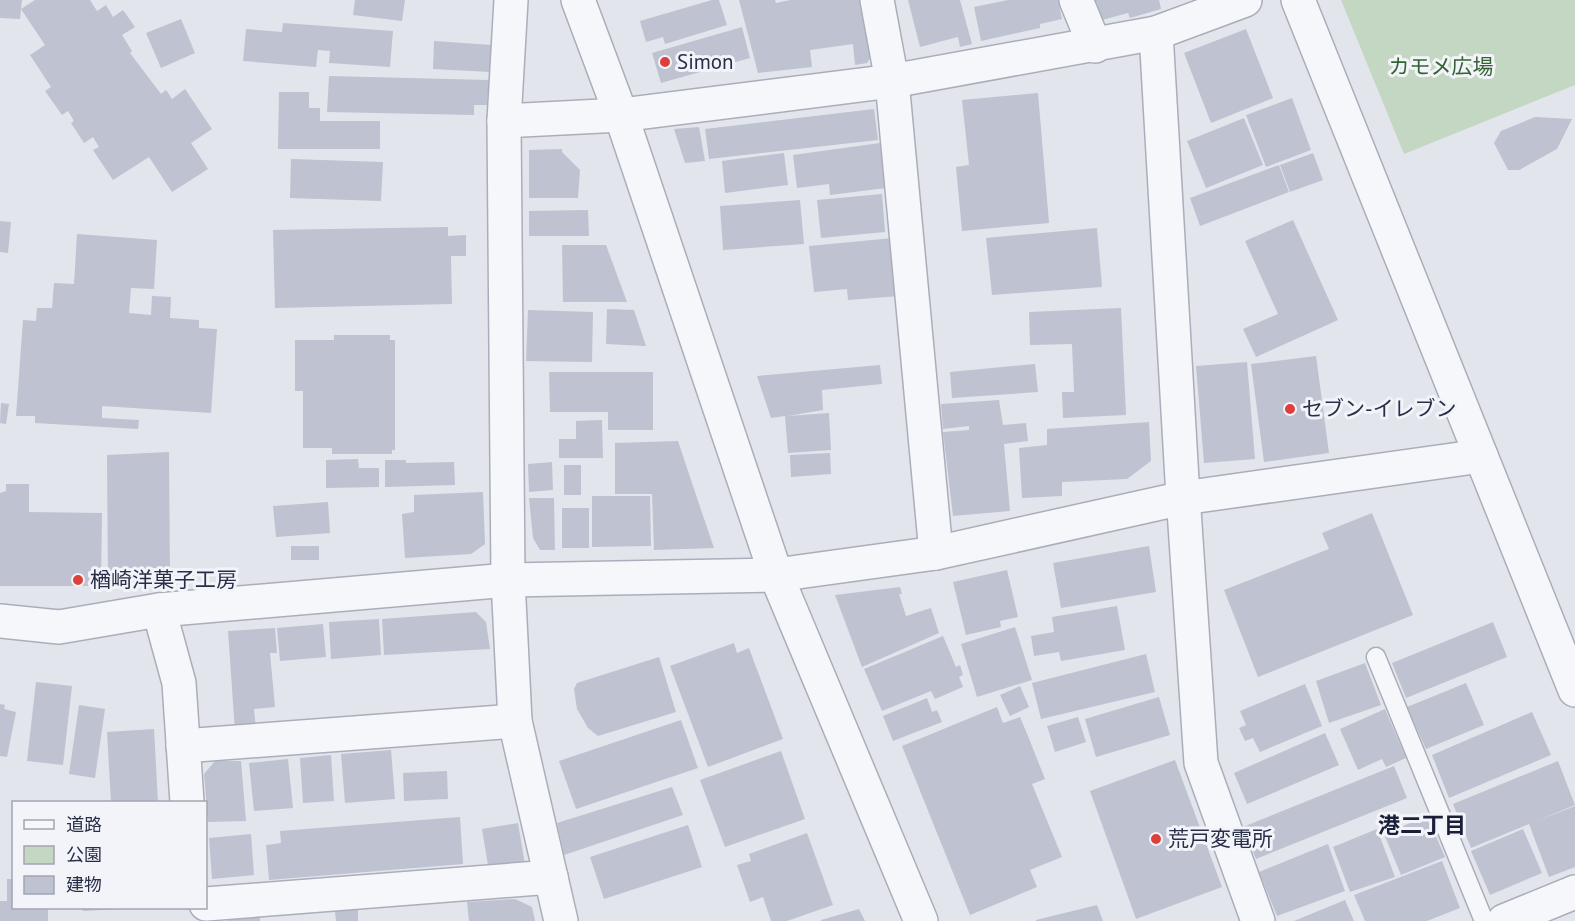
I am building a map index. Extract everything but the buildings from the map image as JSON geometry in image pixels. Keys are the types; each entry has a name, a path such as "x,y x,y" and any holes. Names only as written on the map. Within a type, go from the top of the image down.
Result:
{"street":[{"path":"512,0 504,121 508,579 515,721 561,921"},
{"path":"578,0 621,115 776,575 921,921"},
{"path":"877,0 892,81 936,553"},
{"path":"1076,0 1095,46"},
{"path":"504,121 621,115 892,81 1095,46 1156,33 1245,0"},
{"path":"1298,0 1575,690"},
{"path":"1156,33 1201,763 1258,921"},
{"path":"0,621 59,627 159,610 508,579 776,575 936,553 1183,498 1481,456"},
{"path":"159,610 179,683 187,801"},
{"path":"183,746 515,721"},
{"path":"207,904 551,877"},
{"path":"1504,921 1575,892"}],"lane":[{"path":"1376,657 1484,921"}],"green space":[{"name":"カモメ広場","path":"1341,0 1575,0 1575,85 1404,154"}],"place":[{"name":"Simon","path":"665,62"},
{"name":"セブン-イレブン","path":"1290,409"},
{"name":"楢崎洋菓子工房","path":"78,580"},
{"name":"荒戸変電所","path":"1156,839"}],"district":[{"name":"港二丁目","path":"1422,825"}]}
